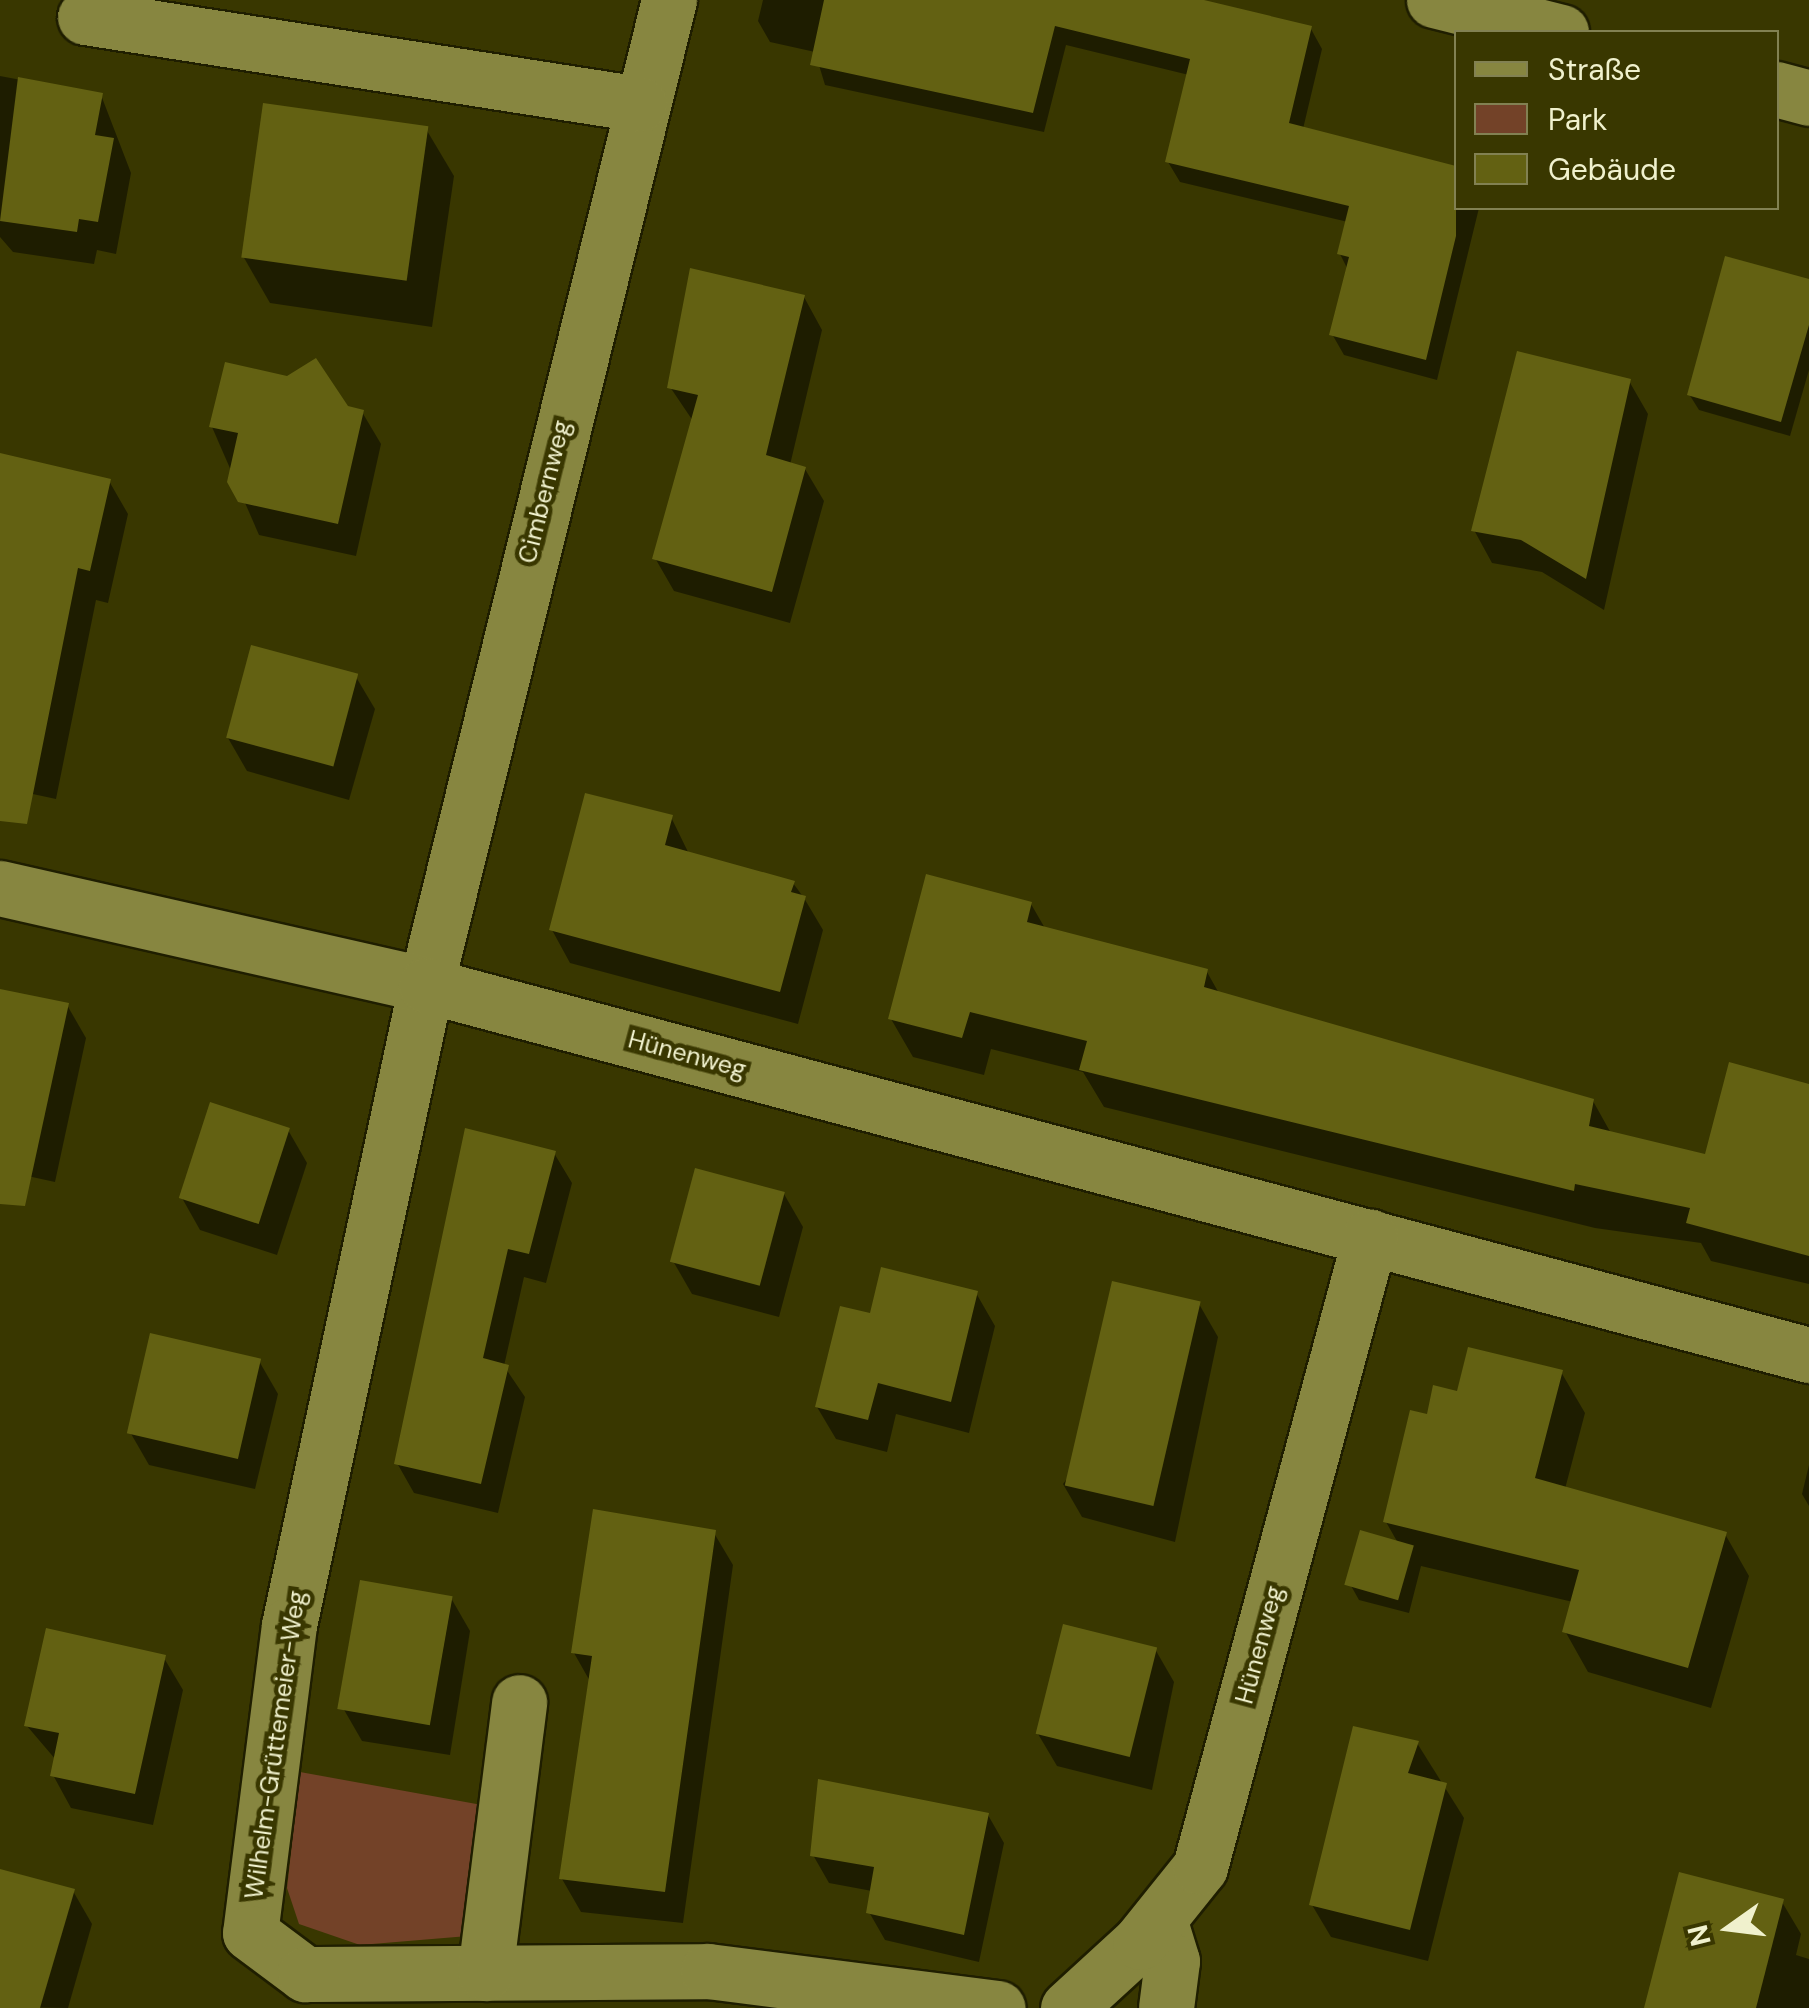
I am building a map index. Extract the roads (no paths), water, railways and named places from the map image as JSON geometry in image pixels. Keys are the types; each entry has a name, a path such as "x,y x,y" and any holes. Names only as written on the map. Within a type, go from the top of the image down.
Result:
{"street":[{"name":"Cimbernweg","path":"426,985 639,104 669,0"},
{"path":"1434,0 1553,30"},
{"path":"85,17 639,104"},
{"path":"1779,91 1809,98"},
{"name":"Hünenweg","path":"0,888 426,985 1809,1355"},
{"name":"Wilhelm-Grüttemeier-Weg","path":"426,985 289,1624 250,1933 305,1974 708,1971 998,2008"},
{"name":"Hünenweg","path":"1068,2008 1159,1919 1200,1867 1370,1237"},
{"path":"484,1973 518,1702"},
{"path":"1159,1919 1172,1961 1166,2008"}]}
